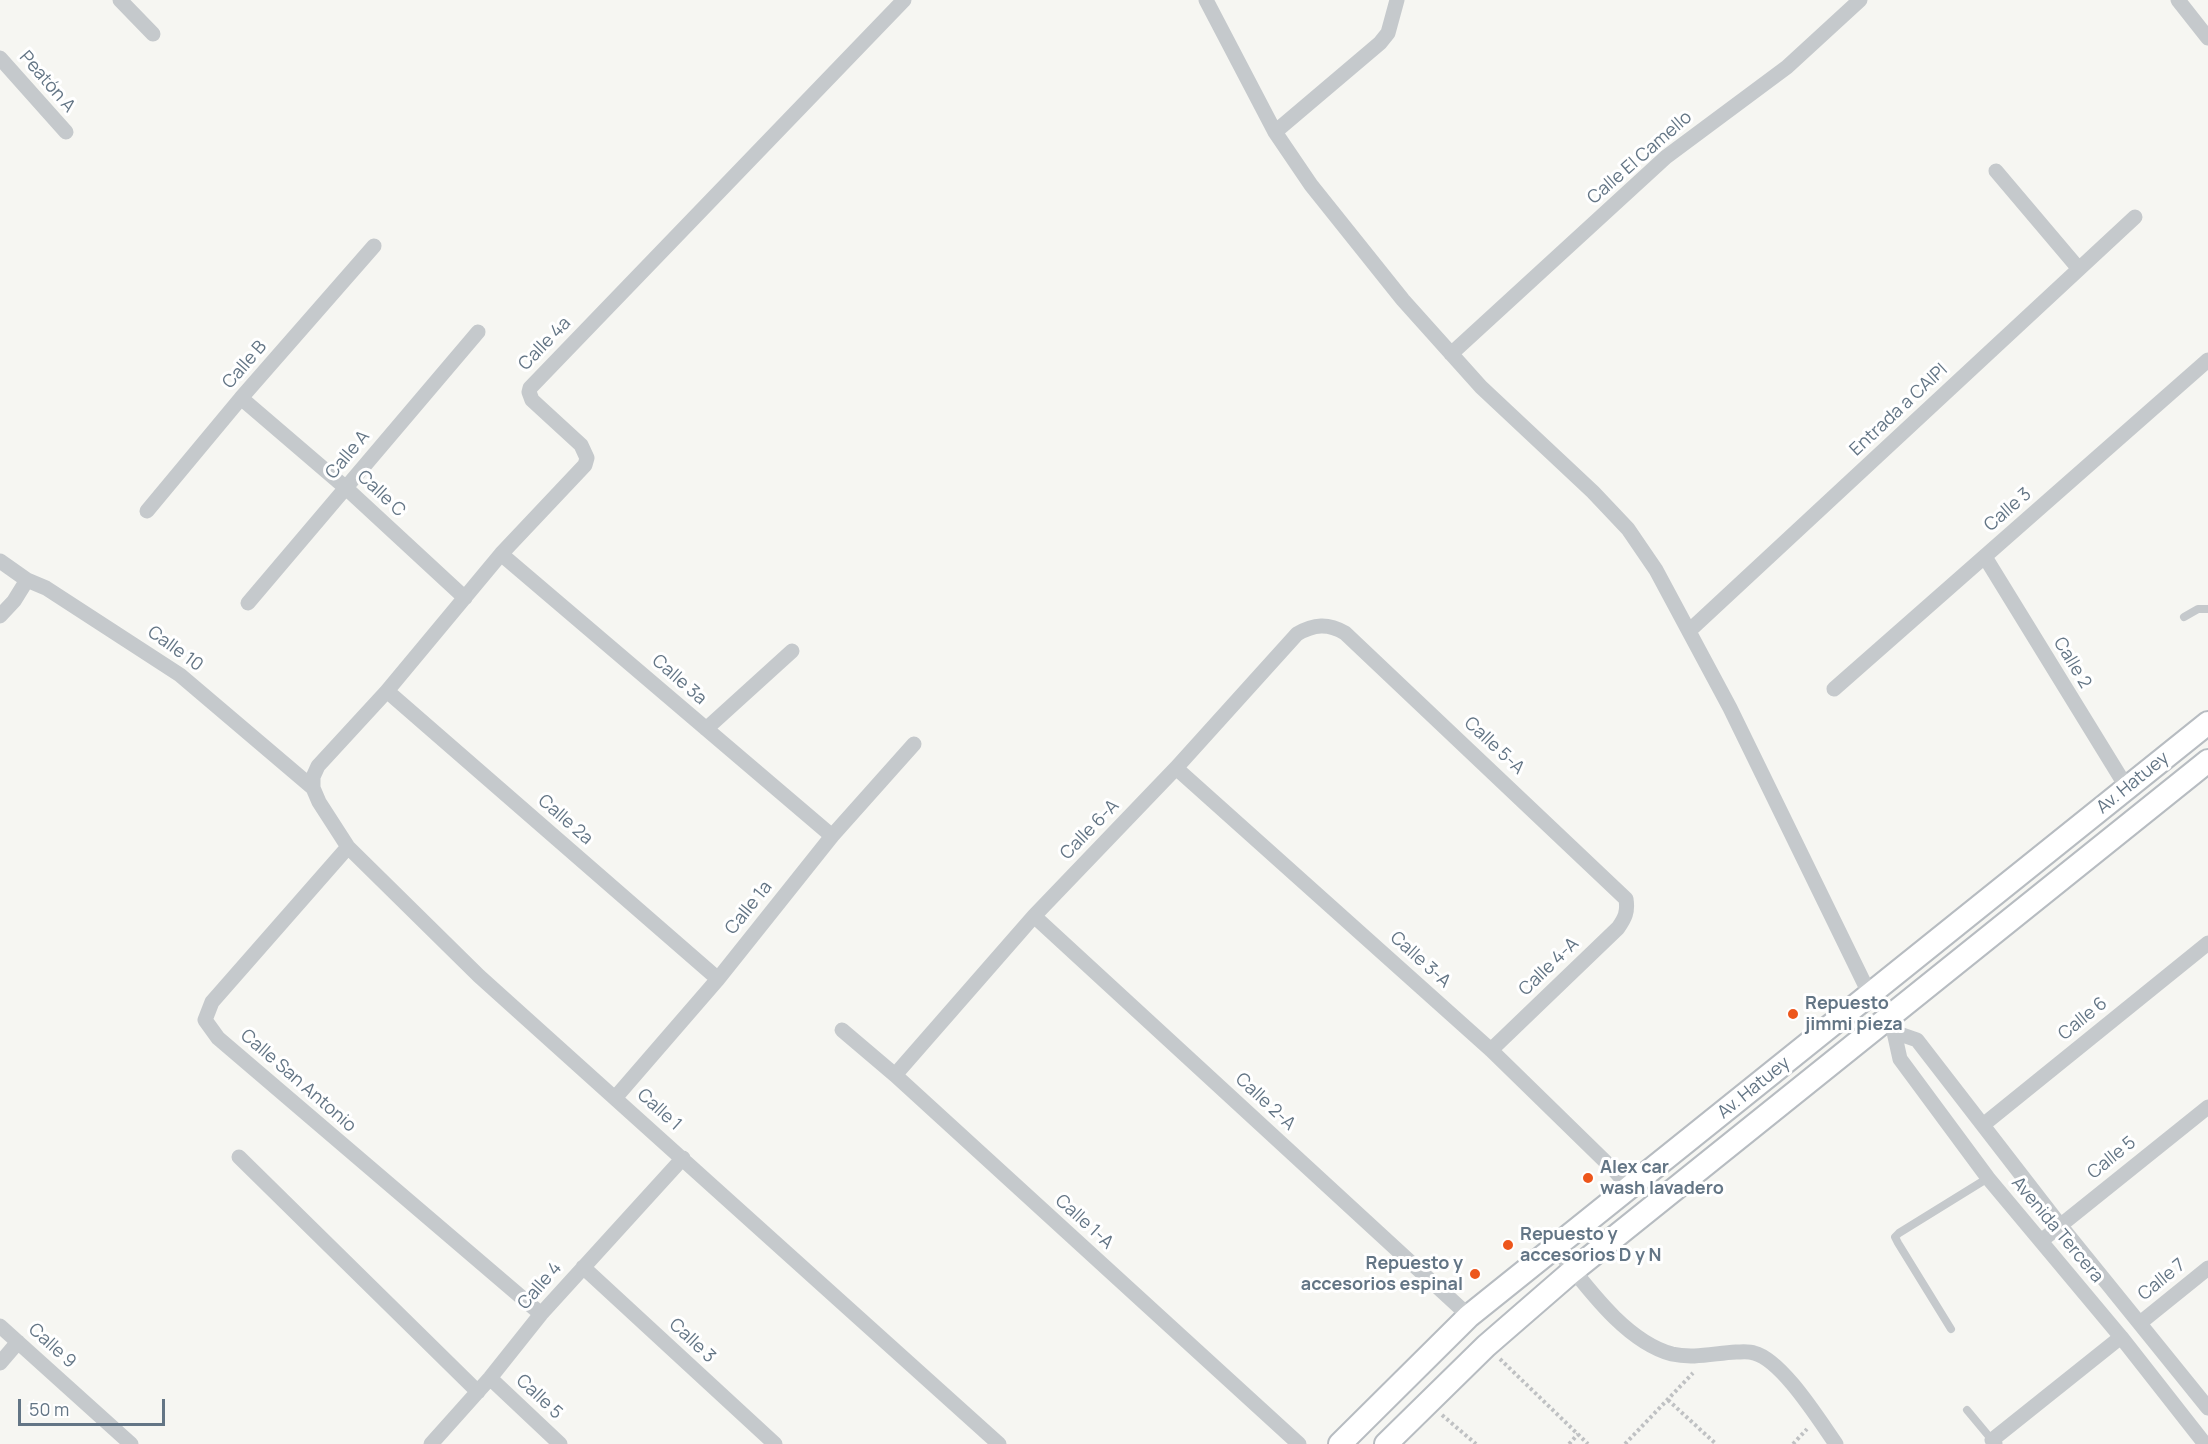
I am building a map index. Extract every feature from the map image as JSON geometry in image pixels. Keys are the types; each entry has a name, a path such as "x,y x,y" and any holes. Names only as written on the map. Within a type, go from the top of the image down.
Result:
{"main road":[{"name":"Av. Hatuey","path":"1340,1444 1469,1316 2208,723"},
{"name":"Av. Hatuey","path":"1386,1444 1485,1346 1574,1270 1891,1026 2208,761"}],"street":[{"path":"120,0 153,34"},
{"name":"Calle 4a","path":"313,788 313,777 318,766 387,691 501,554 581,472 585,465 587,458 581,445 532,400 530,388 904,0"},
{"path":"1206,0 1275,132 1311,185 1403,300 1451,354 1481,387 1593,492 1628,529 1656,570 1730,708 1870,995"},
{"path":"1275,132 1380,43 1388,33 1397,0"},
{"name":"Calle El Camello","path":"1451,354 1666,157 1787,67 1860,0"},
{"path":"2178,0 2208,38"},
{"name":"Peatón A","path":"0,58 66,132"},
{"path":"1996,171 2079,269"},
{"name":"Entrada a CAIPI","path":"1689,630 2135,217"},
{"name":"Calle B","path":"147,511 241,398 374,246"},
{"name":"Calle A","path":"248,603 478,332"},
{"name":"Calle 3","path":"1834,689 2208,360"},
{"name":"Calle C","path":"241,398 346,488 465,598"},
{"name":"Calle 3a","path":"501,554 832,836"},
{"name":"Calle 2","path":"1984,557 2127,788"},
{"name":"Calle 10","path":"0,561 27,580 46,588 180,675 313,788"},
{"path":"0,616 14,601 27,580"},
{"name":"Calle 6-A","path":"895,1075 1034,916 1176,768 1297,634 1309,627 1322,625"},
{"name":"Calle 5-A","path":"1322,625 1335,627 1345,633 1618,890 1626,899 1628,909"},
{"path":"706,729 792,651"},
{"name":"Calle 2a","path":"387,691 718,979"},
{"name":"Calle 1a","path":"615,1098 718,979 832,836 914,744"},
{"name":"Calle 3-A","path":"1176,768 1491,1050 1616,1171 1630,1188"},
{"name":"Calle 1","path":"313,788 319,802 348,846 479,976 999,1444"},
{"name":"Calle San Antonio","path":"348,846 212,1002 205,1020 218,1038 541,1314"},
{"name":"Calle 4-A","path":"1491,1050 1618,928 1628,909"},
{"name":"Calle 2-A","path":"1034,916 1469,1316"},
{"name":"Calle 6","path":"1983,1125 2208,943"},
{"name":"Avenida Tercera","path":"1891,1026 1917,1040 2060,1225 2208,1408"},
{"name":"Avenida Tercera","path":"1891,1026 1900,1059 1988,1178 2205,1439"},
{"name":"Calle 1-A","path":"842,1030 895,1075 1299,1444"},
{"name":"Calle 5","path":"2041,1241 2208,1107"},
{"path":"239,1157 478,1392"},
{"name":"Calle 4","path":"431,1444 490,1378 541,1314 683,1158"},
{"path":"1556,1247 1610,1312 1642,1340 1673,1354 1708,1356 1736,1352 1755,1353 1772,1362 1786,1376 1836,1444"},
{"name":"Calle 3","path":"583,1267 775,1444"},
{"name":"Calle 7","path":"2139,1323 2208,1268"},
{"name":"Calle 9","path":"0,1326 131,1444"},
{"path":"1993,1442 2121,1337"},
{"path":"0,1363 18,1342"},
{"name":"Calle 5","path":"490,1378 560,1444"}],"lane":[{"path":"2184,618 2198,609 2208,609"},
{"path":"1951,1329 1895,1237 1988,1178"},
{"path":"1967,1410 1993,1442"}],"path":[{"path":"1485,1346 1588,1444"},
{"path":"1625,1444 1708,1356"},
{"path":"1668,1400 1716,1444"},
{"path":"1428,1403 1476,1444"},
{"path":"1569,1444 1578,1434"}],"place":[{"name":"Repuesto jimmi pieza","path":"1793,1014"},
{"name":"Alex car wash lavadero","path":"1588,1178"},
{"name":"Repuesto y accesorios D y N","path":"1508,1245"},
{"name":"Repuesto y accesorios espinal","path":"1475,1274"}]}
